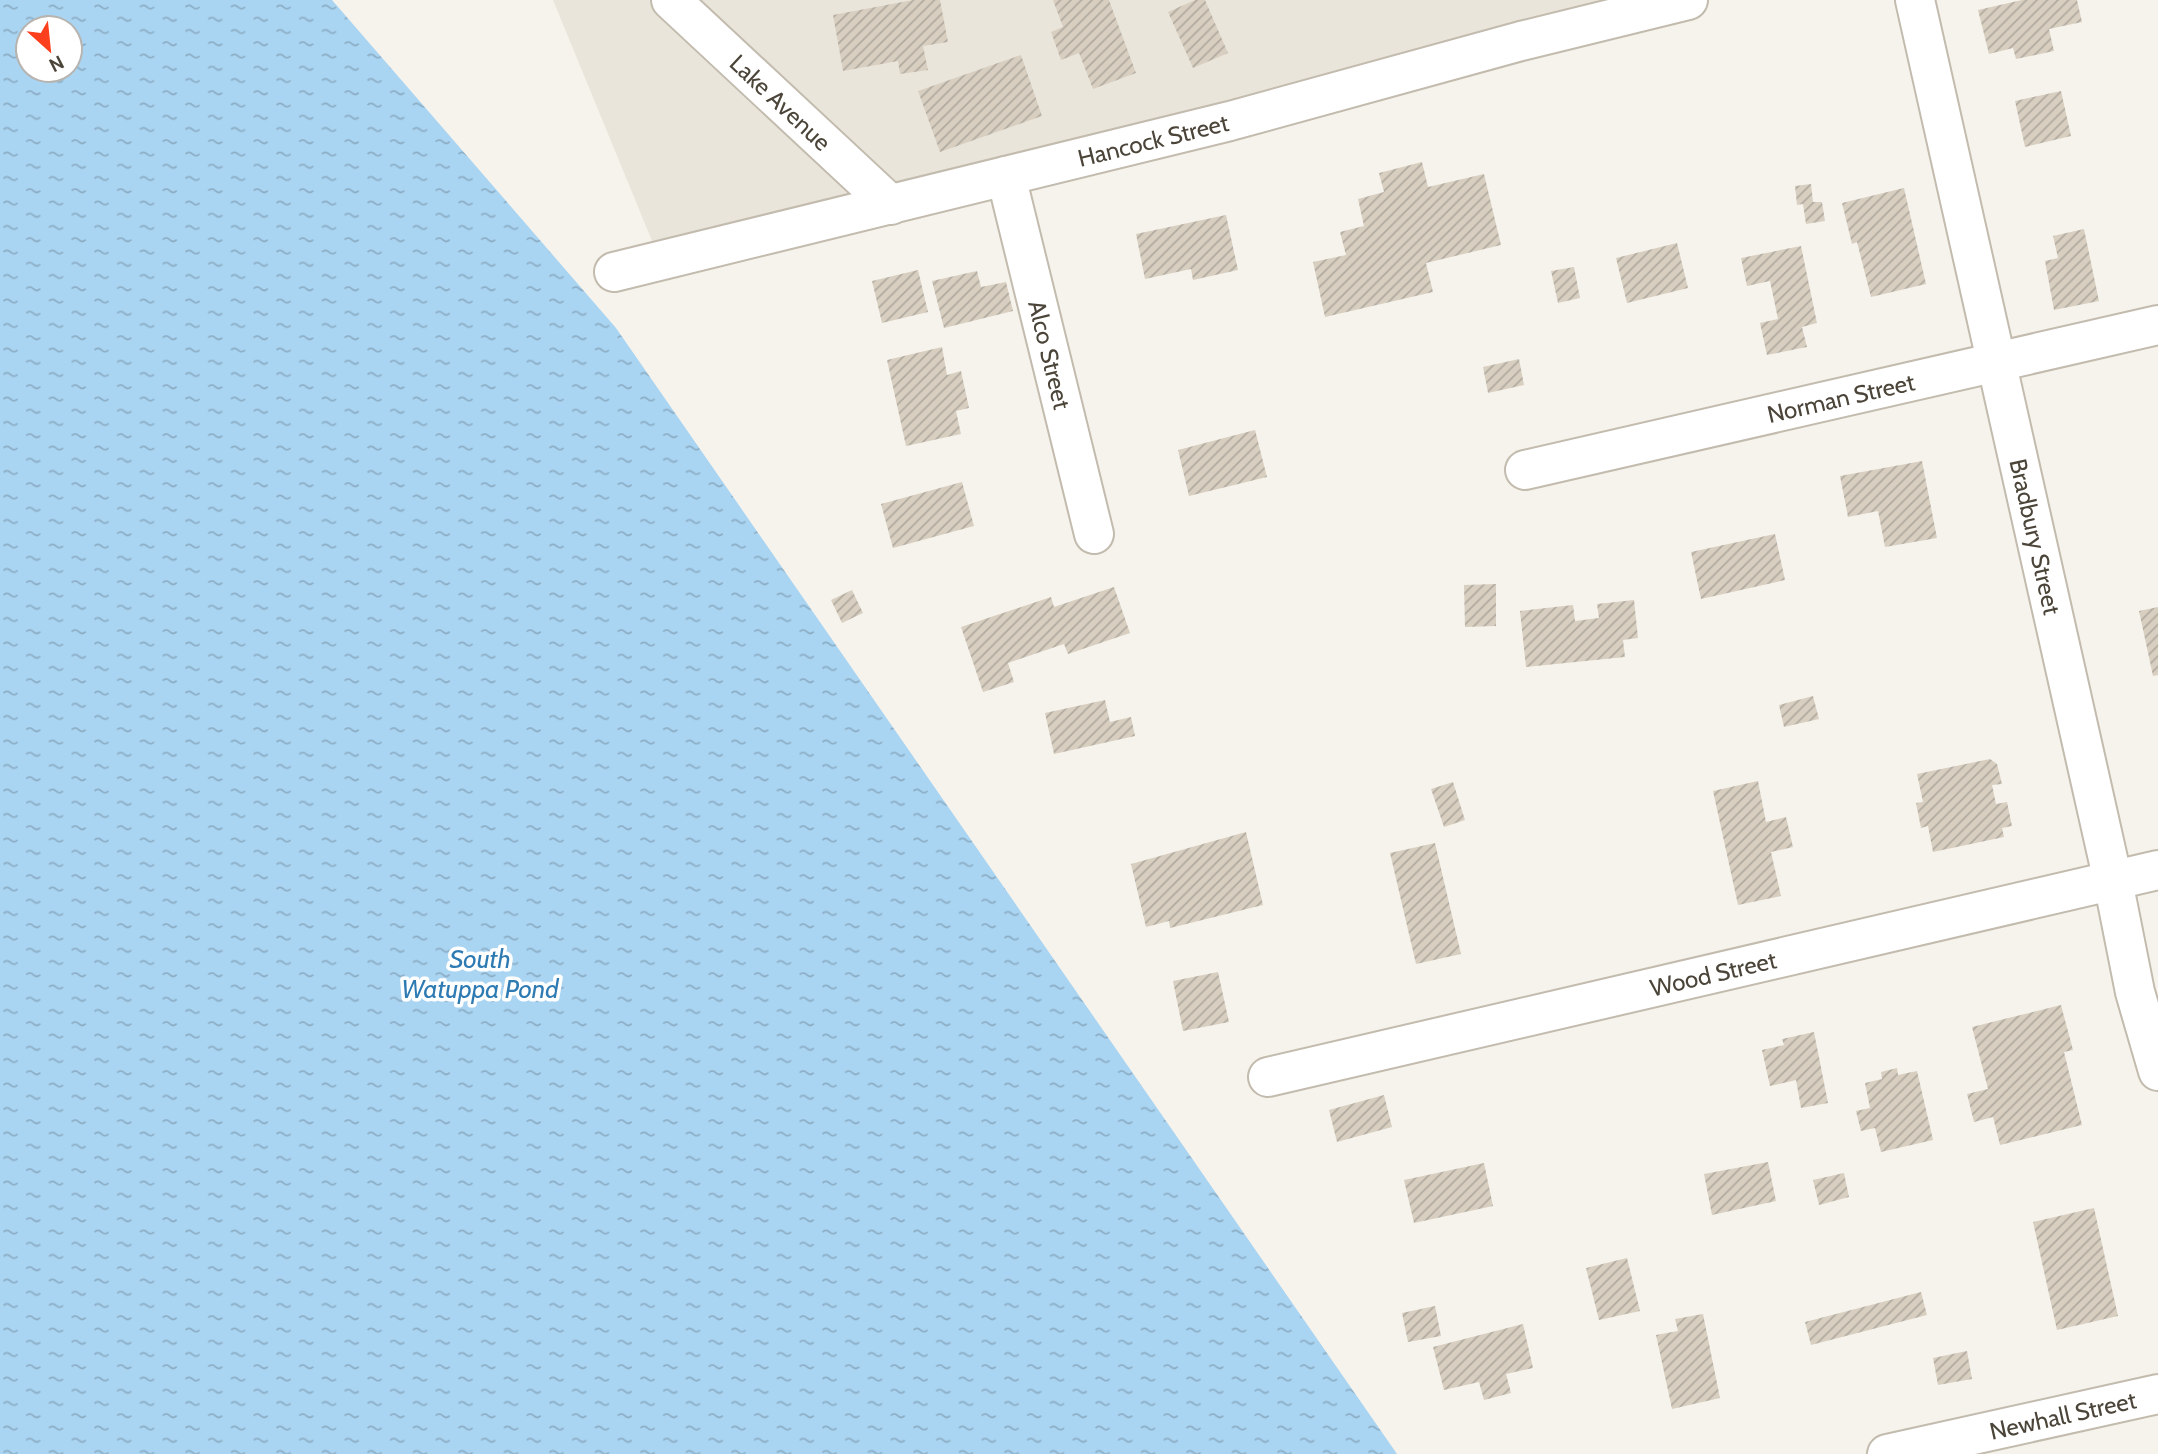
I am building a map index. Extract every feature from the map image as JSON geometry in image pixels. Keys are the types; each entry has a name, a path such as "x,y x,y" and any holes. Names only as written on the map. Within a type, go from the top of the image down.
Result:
{"street":[{"name":"Lake Avenue","path":"671,0 891,205"},
{"name":"Hancock Street","path":"614,272 1230,121 1521,41 1688,0"},
{"name":"Bradbury Street","path":"1915,0 2113,881 2135,992 2158,1071"},
{"name":"Alco Street","path":"1006,176 1094,534"},
{"name":"Norman Street","path":"1525,470 2158,325"},
{"name":"Wood Street","path":"1268,1077 2158,870"},
{"name":"Newhall Street","path":"1887,1454 2158,1394"}],"shaded area":[{"path":"553,0 1671,0 652,241"}],"water":[{"name":"South Watuppa Pond","path":"0,0 332,0 616,328 1397,1454 0,1454"}],"building":[{"path":"913,0 940,0 948,42 923,46 928,70 900,74 898,61 843,71 833,15"},
{"path":"1053,0 1109,0 1136,73 1093,89 1079,53 1061,60 1051,32 1063,27"},
{"path":"1195,0 1205,0 1228,53 1193,68 1168,12"},
{"path":"2022,0 2077,0 2082,22 2049,29 2054,51 2016,59 2013,48 1989,54 1978,10"},
{"path":"1021,55 1042,116 940,152 918,91"},
{"path":"2061,91 2071,136 2025,147 2015,101"},
{"path":"1422,162 1428,187 1484,174 1501,245 1426,263 1433,292 1325,317 1313,262 1346,255 1340,232 1364,226 1358,199 1384,192 1379,173"},
{"path":"1811,184 1813,202 1822,202 1825,221 1806,224 1803,204 1797,205 1795,186"},
{"path":"1904,188 1926,284 1871,297 1857,242 1852,244 1842,203"},
{"path":"1226,215 1238,270 1193,280 1191,269 1145,279 1136,234"},
{"path":"2084,229 2099,301 2054,310 2045,261 2058,258 2053,236"},
{"path":"1677,243 1688,288 1627,303 1616,258"},
{"path":"1801,246 1817,323 1802,327 1807,347 1767,355 1760,323 1778,319 1770,281 1747,286 1741,258"},
{"path":"1574,267 1580,298 1558,303 1551,271"},
{"path":"918,270 928,312 882,323 872,281"},
{"path":"977,271 981,287 1006,282 1013,311 944,328 932,281"},
{"path":"942,347 947,375 961,371 969,408 956,411 961,434 906,446 887,360"},
{"path":"1519,359 1524,385 1488,393 1483,367"},
{"path":"1255,430 1267,477 1189,496 1178,450"},
{"path":"1922,461 1937,538 1885,547 1878,511 1848,517 1840,476"},
{"path":"962,482 974,526 893,548 881,504"},
{"path":"1775,534 1785,580 1701,599 1691,552"},
{"path":"1496,584 1496,626 1465,627 1464,585"},
{"path":"1114,587 1130,633 1068,654 1064,644 1008,663 1014,682 983,692 961,627 1051,597 1054,607"},
{"path":"852,590 863,613 842,623 831,600"},
{"path":"1634,600 1638,638 1623,640 1625,657 1526,667 1520,611 1573,605 1575,621 1599,618 1597,604"},
{"path":"2158,607 2158,675 2153,676 2139,611"},
{"path":"1813,696 1819,719 1784,727 1779,705"},
{"path":"1105,700 1110,722 1131,717 1135,736 1054,754 1045,713"},
{"path":"1990,759 1997,764 2002,784 1992,785 1996,804 2007,802 2012,826 2002,828 2004,837 1933,852 1928,826 1921,828 1916,803 1923,802 1917,774"},
{"path":"1758,781 1766,822 1786,817 1793,847 1771,852 1781,896 1738,905 1713,791"},
{"path":"1453,782 1465,820 1444,827 1431,789"},
{"path":"1246,832 1263,905 1170,928 1169,921 1146,927 1131,864"},
{"path":"1435,843 1461,954 1416,964 1390,853"},
{"path":"1218,972 1229,1022 1183,1031 1173,981"},
{"path":"2061,1005 2073,1050 2064,1052 2082,1125 2000,1145 1993,1117 1974,1122 1967,1094 1988,1089 1972,1027"},
{"path":"1814,1032 1828,1103 1801,1108 1796,1080 1770,1086 1762,1050 1784,1045 1782,1039"},
{"path":"1897,1068 1898,1075 1917,1071 1933,1140 1881,1152 1875,1128 1861,1131 1856,1111 1870,1108 1865,1083 1882,1079 1881,1072"},
{"path":"1384,1095 1392,1127 1337,1142 1329,1110"},
{"path":"1768,1162 1776,1201 1712,1215 1704,1174"},
{"path":"1484,1163 1493,1206 1414,1223 1404,1180"},
{"path":"1844,1173 1849,1197 1819,1205 1813,1180"},
{"path":"2094,1208 2118,1316 2057,1330 2033,1222"},
{"path":"1627,1258 1640,1311 1599,1320 1586,1268"},
{"path":"1921,1292 1927,1315 1811,1345 1805,1322"},
{"path":"1435,1306 1441,1336 1408,1342 1402,1313"},
{"path":"1703,1314 1720,1398 1672,1409 1656,1335 1678,1331 1675,1319"},
{"path":"1523,1324 1533,1368 1506,1374 1511,1393 1484,1400 1479,1382 1444,1390 1433,1347"},
{"path":"1967,1351 1972,1379 1938,1385 1933,1358"}]}
